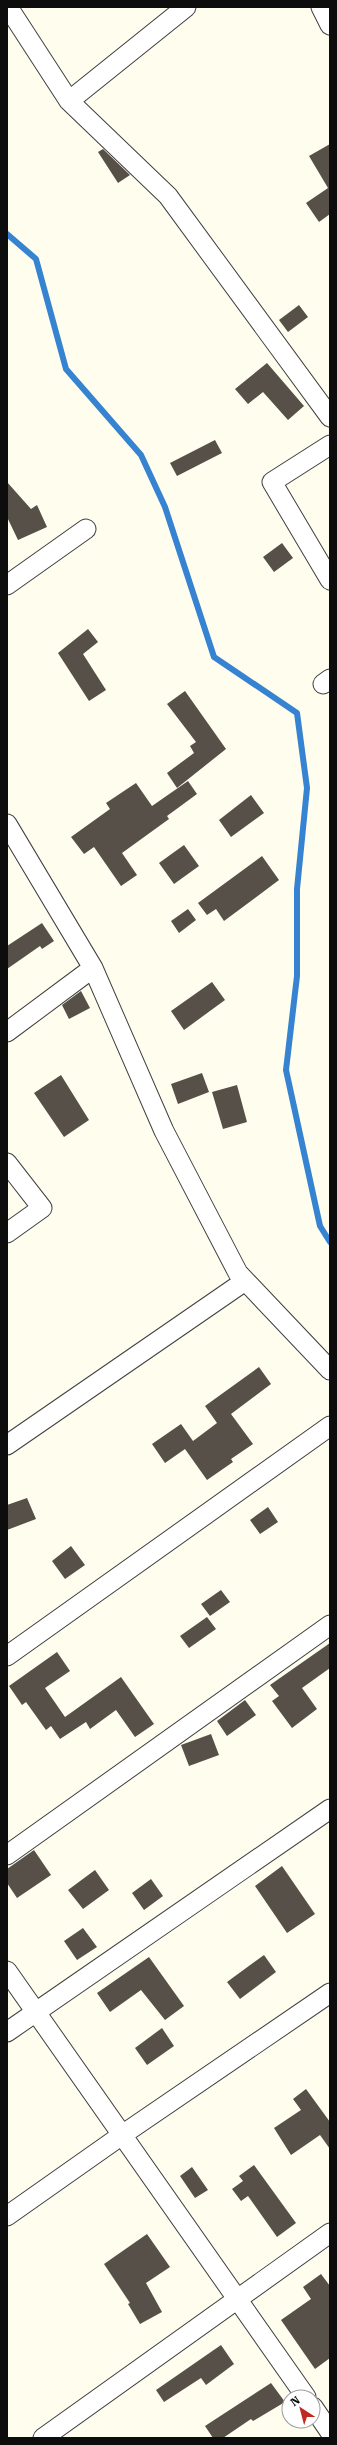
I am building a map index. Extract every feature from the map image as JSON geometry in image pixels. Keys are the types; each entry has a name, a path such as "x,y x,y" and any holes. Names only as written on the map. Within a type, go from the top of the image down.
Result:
{"street":[{"path":"8,7 69,101 168,196 330,417"},
{"path":"69,101 186,7"},
{"path":"321,7 330,26"},
{"path":"330,445 272,482 330,580"},
{"path":"7,585 86,529"},
{"path":"7,824 93,968 164,1131 238,1273 330,1370"},
{"path":"7,1032 93,968"},
{"path":"7,1162 42,1208 7,1232"},
{"path":"7,1445 245,1281"},
{"path":"7,1656 330,1426"},
{"path":"7,1855 330,1626"},
{"path":"7,2032 330,1809"},
{"path":"7,1971 300,2389"},
{"path":"7,2216 122,2135 330,1993"},
{"path":"44,2438 330,2233"},
{"path":"321,2419 330,2432"}],"building":[{"path":"330,144 330,214 319,222 306,203 328,188 309,156"},
{"path":"103,149 130,175 118,183 98,152"},
{"path":"299,305 308,317 288,332 279,320"},
{"path":"267,363 304,406 288,420 263,392 248,404 235,389"},
{"path":"215,440 222,453 177,476 170,463"},
{"path":"7,482 31,509 37,505 47,527 18,540 7,517"},
{"path":"282,543 293,558 274,572 263,557"},
{"path":"88,629 98,642 83,654 106,690 89,701 58,653"},
{"path":"185,691 226,749 177,788 167,773 194,753 190,746 196,742 167,704"},
{"path":"188,781 197,794 167,816 169,819 122,853 137,875 121,886 94,847 84,854 71,837 110,809 106,803 136,783 152,806"},
{"path":"251,795 264,813 231,837 219,820"},
{"path":"184,845 199,866 174,884 159,863"},
{"path":"262,856 279,880 224,921 216,909 207,915 198,903"},
{"path":"188,909 196,920 179,933 171,921"},
{"path":"42,923 54,941 42,949 40,946 7,969 7,946"},
{"path":"212,982 225,1000 184,1030 171,1011"},
{"path":"81,991 90,1008 69,1019 62,1005"},
{"path":"202,1073 209,1092 178,1104 171,1084"},
{"path":"61,1075 89,1120 64,1137 34,1093"},
{"path":"237,1085 247,1122 223,1129 212,1092"},
{"path":"259,1367 271,1384 231,1414 253,1444 231,1459 233,1462 207,1480 185,1449 165,1463 152,1444 181,1424 193,1441 217,1423 205,1406"},
{"path":"27,1498 36,1519 7,1530 7,1505"},
{"path":"268,1507 278,1522 260,1534 250,1520"},
{"path":"71,1546 85,1565 65,1579 52,1561"},
{"path":"221,1590 230,1602 210,1616 201,1604"},
{"path":"207,1617 216,1629 189,1648 180,1636"},
{"path":"330,1643 330,1668 302,1688 317,1709 292,1728 272,1701 279,1696 270,1685"},
{"path":"57,1652 70,1671 45,1688 65,1717 121,1677 154,1724 135,1737 116,1710 90,1729 86,1722 60,1739 51,1726 46,1730 26,1702 22,1705 9,1686"},
{"path":"245,1700 256,1715 227,1736 217,1721"},
{"path":"211,1734 219,1755 189,1766 181,1745"},
{"path":"34,1850 51,1875 17,1898 7,1883 7,1869"},
{"path":"282,1866 315,1914 287,1933 255,1886"},
{"path":"95,1870 109,1890 83,1909 68,1890"},
{"path":"151,1879 163,1896 144,1910 132,1893"},
{"path":"83,1928 97,1947 77,1960 64,1941"},
{"path":"264,1955 276,1972 240,1999 227,1982"},
{"path":"149,1957 184,2006 165,2020 141,1990 110,2012 97,1993"},
{"path":"162,2028 174,2046 147,2065 135,2048"},
{"path":"306,2089 330,2122 330,2149 320,2135 291,2155 274,2128 301,2110 293,2099"},
{"path":"254,2165 296,2223 277,2237 248,2196 241,2201 232,2189 243,2181 239,2176"},
{"path":"192,2167 208,2190 195,2198 180,2176"},
{"path":"147,2234 170,2267 146,2283 162,2312 140,2324 128,2304 130,2303 104,2264"},
{"path":"321,2274 330,2286 330,2358 315,2369 281,2320 311,2299 303,2287"},
{"path":"221,2345 234,2364 206,2385 201,2378 164,2402 156,2390"},
{"path":"271,2383 281,2397 281,2404 253,2421 251,2419 223,2438 213,2438 205,2426"}],"waterway":[{"path":"7,234 36,259 66,369 141,455 165,507 214,657 297,713 307,788 297,889 297,976 286,1070 320,1226 330,1242"}]}
